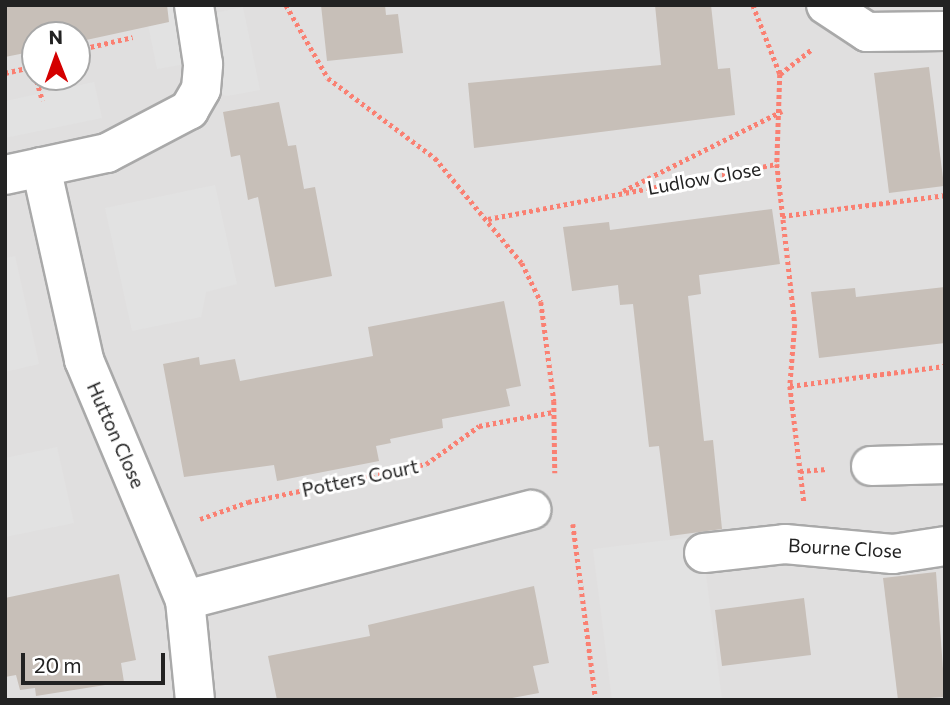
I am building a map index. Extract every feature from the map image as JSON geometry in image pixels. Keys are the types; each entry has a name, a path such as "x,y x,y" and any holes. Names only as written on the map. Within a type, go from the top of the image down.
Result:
{"street":[{"name":"Hutton Close","path":"194,5 203,64 201,89 189,110 107,153 23,171 84,360 160,533 185,600 195,700"},
{"path":"827,5 845,23 867,32 945,31"},
{"path":"872,466 944,465"},
{"path":"185,600 531,510"},
{"name":"Bourne Close","path":"704,553 809,545 893,554 945,546"}],"path":[{"path":"286,5 328,78 435,158 522,263 541,302 553,412 556,477"},
{"name":"Ludlow Close","path":"488,219 619,193 699,183 777,164 782,111 780,74 753,5"},
{"path":"91,47 133,37"},
{"path":"40,91 43,101"},
{"name":"Ludlow Close","path":"619,193 782,111"},
{"path":"777,164 795,324 790,386 809,545"},
{"path":"782,216 945,195"},
{"path":"790,386 945,366"},
{"name":"Potters Court","path":"160,533 248,502 426,464 479,426 553,412"},
{"path":"570,517 582,567 596,700"}],"shaded area":[{"path":"5,5 945,5 945,700 5,700"},
{"path":"144,5 206,5 209,14 243,7 260,90 227,96 191,83 186,64 157,69"},
{"path":"94,82 102,118 5,138 5,101 52,91 91,91 91,83"},
{"path":"215,185 237,284 206,292 201,317 132,331 105,208"},
{"path":"15,256 39,364 5,372 5,258"},
{"path":"57,447 74,523 5,537 5,458"},
{"path":"701,536 722,700 612,700 593,549"}],"building":[{"path":"5,5 167,5 169,22 91,39 91,21 21,21 21,54 5,57"},
{"path":"321,5 385,5 386,15 398,14 403,53 327,61"},
{"path":"655,5 711,5 718,69 730,68 735,115 474,148 468,83 661,65"},
{"path":"929,67 944,186 889,193 874,73"},
{"path":"279,102 288,146 296,145 304,189 315,187 332,276 275,287 258,197 248,200 240,155 231,157 223,112"},
{"path":"772,209 780,264 699,275 701,294 688,296 704,441 713,440 722,529 670,536 659,446 649,447 633,304 620,305 618,285 572,291 563,227 609,222 610,230"},
{"path":"945,287 945,343 819,358 811,292 855,288 856,297"},
{"path":"504,301 521,386 506,389 510,406 442,419 443,428 390,439 391,443 376,446 379,461 277,481 274,465 184,477 163,364 199,357 200,365 235,359 240,381 373,356 368,327"},
{"path":"936,572 945,697 898,700 883,578"},
{"path":"119,574 136,660 121,663 124,682 36,696 35,688 20,690 16,675 5,677 5,598"},
{"path":"534,586 549,663 533,666 539,693 501,700 277,700 268,656 370,636 368,625"},
{"path":"804,598 811,655 722,666 715,610"}]}
